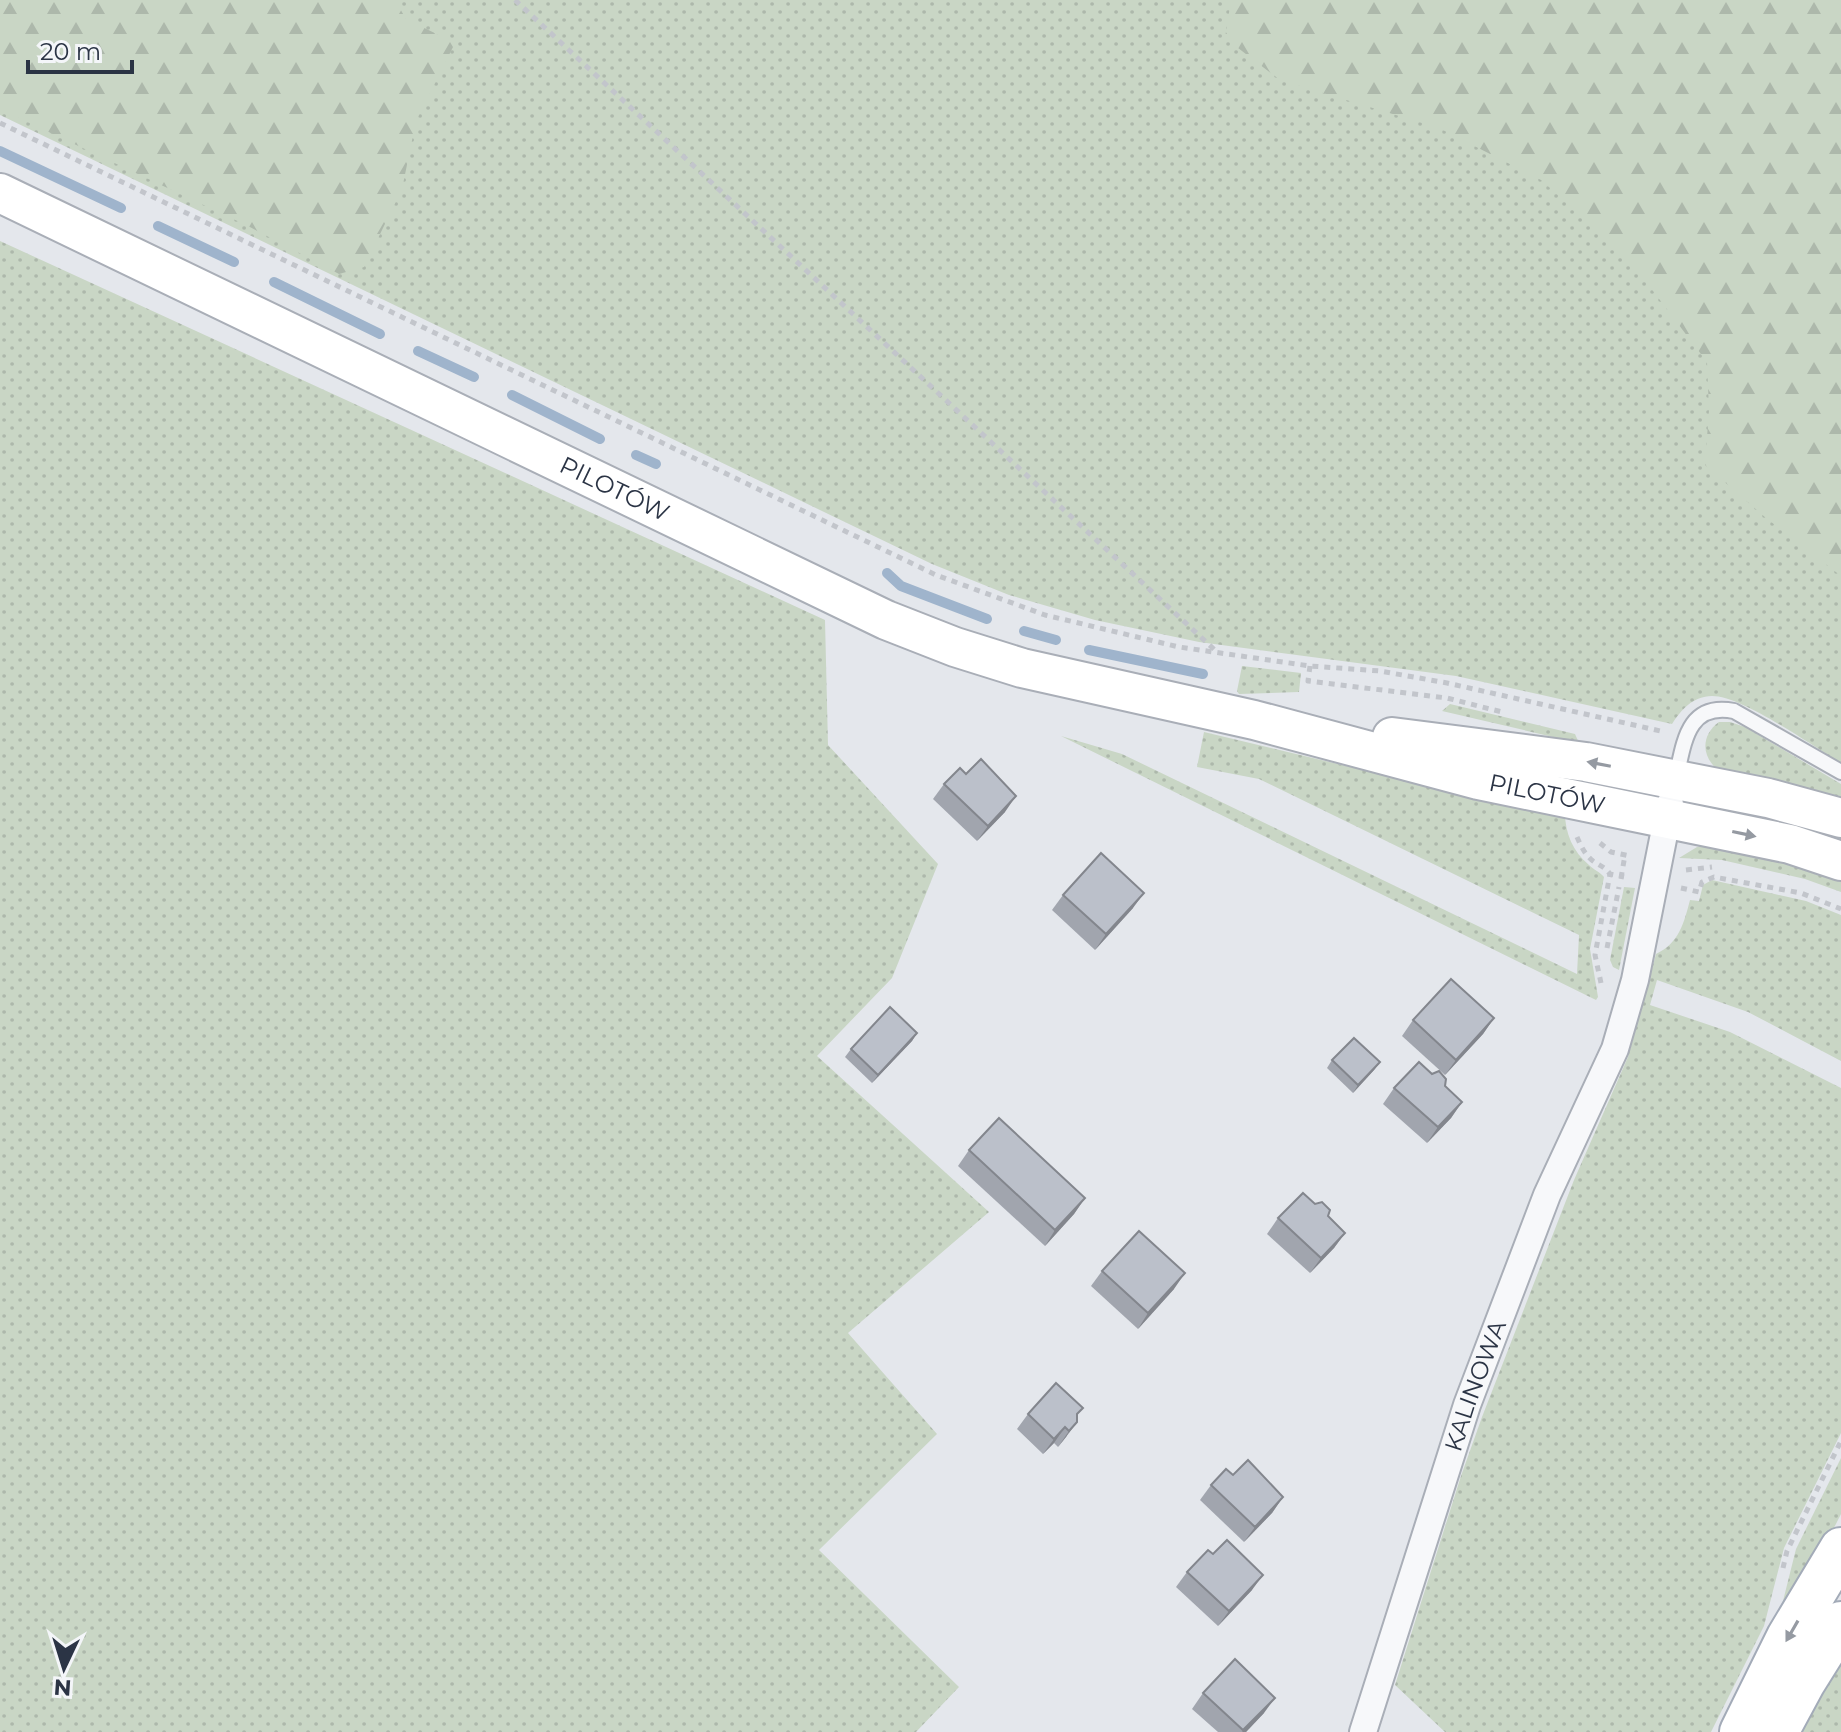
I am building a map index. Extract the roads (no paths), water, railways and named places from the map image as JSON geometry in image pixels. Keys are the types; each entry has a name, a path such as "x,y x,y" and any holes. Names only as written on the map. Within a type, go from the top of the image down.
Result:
{"main road":[{"name":"PILOTÓW","path":"0,193 886,620 955,647 1022,668 1254,720 1478,780 1790,844 1841,861"},
{"name":"PILOTÓW","path":"1254,720 1559,757 1676,778 1841,818"},
{"path":"1741,1732 1788,1637 1841,1549"},
{"path":"1777,1732 1841,1623"}],"street":[{"name":"KALINOWA","path":"1363,1732 1467,1405 1547,1195 1615,1049 1635,980 1676,778"}],"lane":[{"path":"1676,778 1691,725 1709,710 1720,708 1734,711 1841,772"}],"waterway":[{"path":"0,151 121,208"},
{"path":"158,226 234,262"},
{"path":"274,282 380,334"},
{"path":"418,351 474,377"},
{"path":"512,395 600,439"},
{"path":"636,455 656,464"},
{"path":"887,573 901,586 987,619"},
{"path":"1024,631 1056,640"},
{"path":"1089,650 1203,674"}]}
